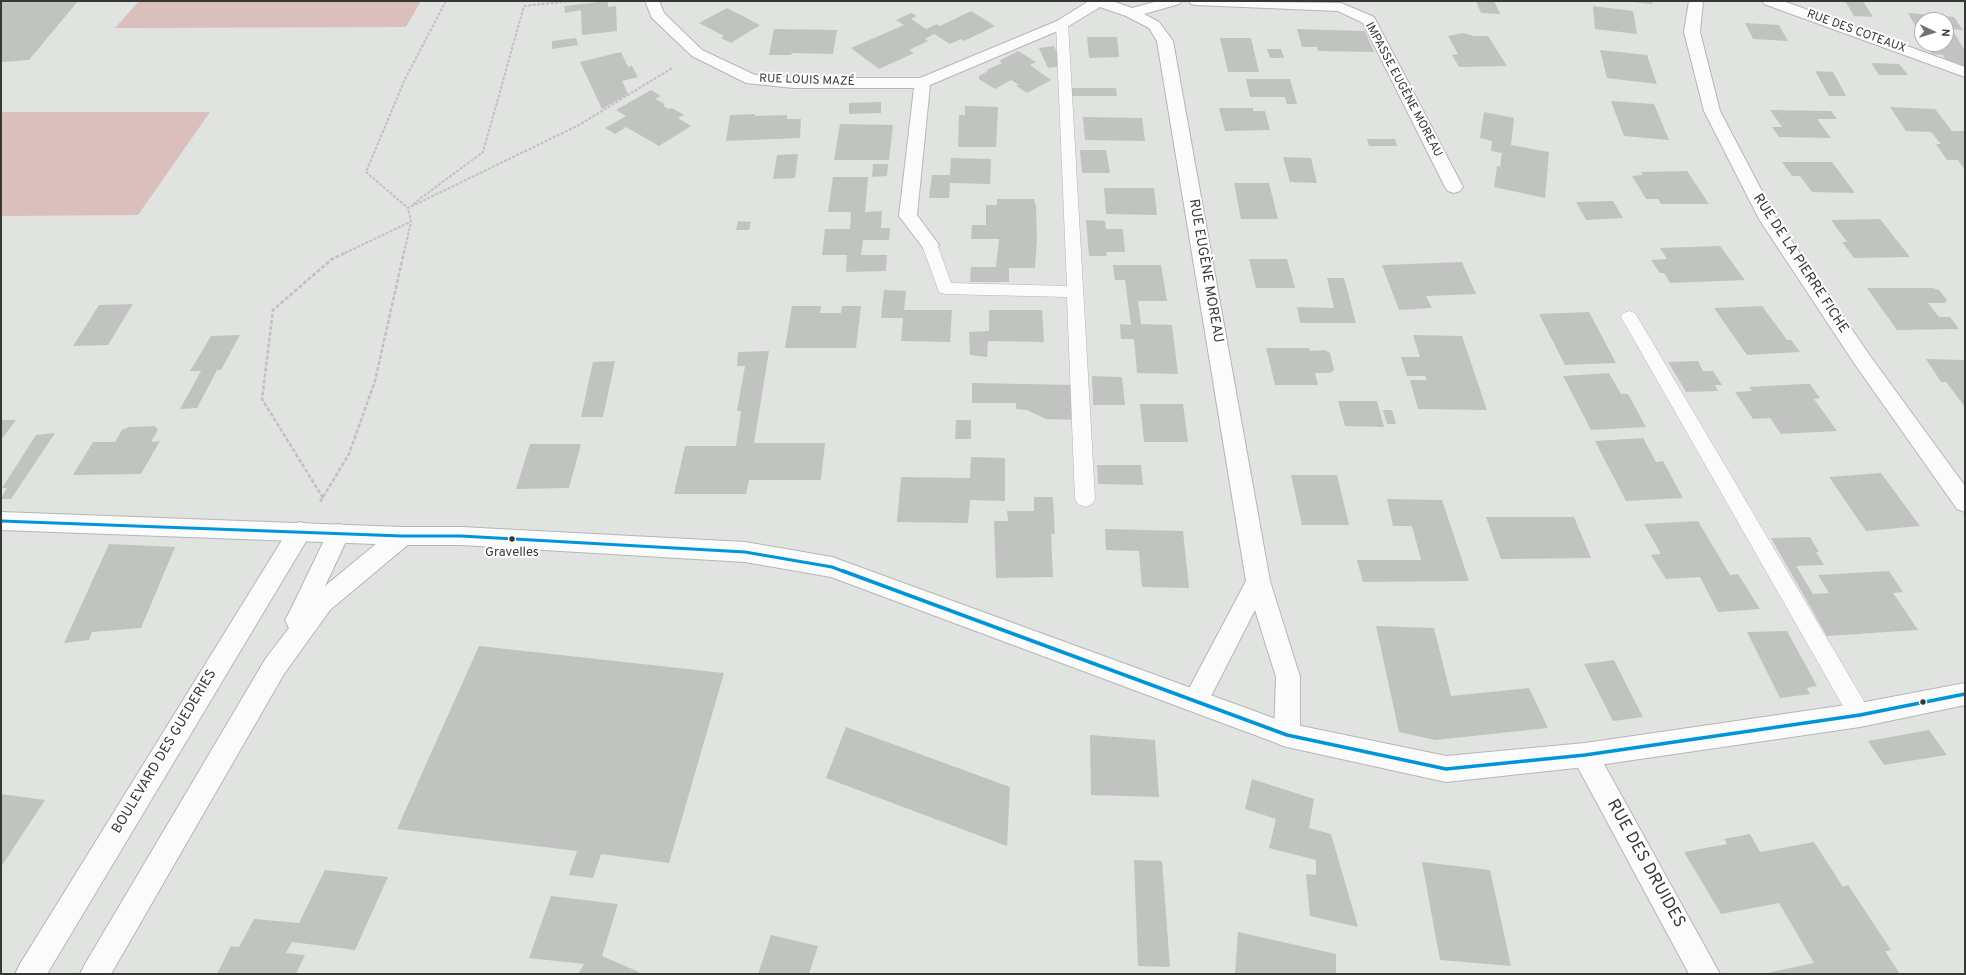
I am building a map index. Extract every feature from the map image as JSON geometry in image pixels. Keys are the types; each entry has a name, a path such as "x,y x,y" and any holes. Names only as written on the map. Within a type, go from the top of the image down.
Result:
{"street":[{"name":"RUE LOUIS MAZÉ","path":"652,1 657,15 697,53 752,80 794,83 922,83 1062,24 1098,1"},
{"name":"RUE EUGÈNE MOREAU","path":"1098,1 1131,13 1154,25 1165,41 1258,581 1288,677 1287,735"},
{"path":"1131,13 1174,1"},
{"name":"IMPASSE EUGÈNE MOREAU","path":"1196,1 1341,8 1369,20 1454,186"},
{"name":"RUE DE LA PIERRE FICHE","path":"1696,1 1692,32 1712,112 1768,218 1861,358 1965,503"},
{"name":"RUE DES COTEAUX","path":"1768,1 1965,72"},
{"path":"922,83 908,216 930,245"},
{"path":"1,521 402,536 461,536 745,552 832,567 1196,700 1287,735 1446,769 1585,755 1860,715 1965,694"},
{"name":"BOULEVARD DES GUEDERIES","path":"30,974 300,531"},
{"path":"95,974 275,666 339,533"},
{"path":"275,666 322,603 402,536"},
{"path":"1196,700 1258,581"},
{"name":"RUE DES DRUIDES","path":"1585,755 1705,974"}],"lane":[{"path":"1062,24 1085,499"},
{"path":"930,245 945,288 1075,292"},
{"path":"1629,317 1860,715"}],"path":[{"path":"300,531 349,454 375,381 411,222 408,208 366,172 405,79 446,1"},
{"path":"408,208 483,152 524,6 572,1"},
{"path":"408,208 579,125 697,53"},
{"path":"322,498 262,399 272,310 332,260 411,222"}],"shaded area":[{"path":"139,1 421,1 406,27 115,28"},
{"path":"1,112 210,112 138,215 1,216"}],"building":[{"path":"1,1 78,1 29,60 1,62"},
{"path":"608,1 608,7 616,6 617,31 582,35 581,10 565,13 564,6"},
{"path":"1476,1 1494,1 1500,14 1481,13"},
{"path":"1651,1 1653,4 1632,2"},
{"path":"1845,1 1863,1 1873,17 1854,16"},
{"path":"1593,6 1633,11 1637,34 1595,29"},
{"path":"727,8 760,25 731,43 721,38 724,36 699,23"},
{"path":"971,11 995,26 964,41 961,39 950,44 934,34 925,39 928,41 909,50 914,53 879,69 851,48 904,25 896,20 911,13 917,16 911,19 926,29 937,24 940,26"},
{"path":"1908,13 1914,14 1914,24"},
{"path":"1954,17 1963,30 1954,29"},
{"path":"1745,23 1779,25 1788,41 1753,39"},
{"path":"774,29 837,30 833,54 792,53 791,55 769,55"},
{"path":"1297,29 1365,31 1374,52 1318,51 1317,47 1302,47"},
{"path":"1954,32 1965,51 1965,66 1945,59 1943,55 1932,54 1931,52 1954,52"},
{"path":"1463,33 1474,36 1488,36 1507,66 1459,67 1452,55 1458,54 1448,36"},
{"path":"1087,37 1117,37 1119,57 1089,58"},
{"path":"576,38 578,45 552,49 552,41"},
{"path":"1220,38 1251,38 1259,72 1228,72"},
{"path":"1054,46 1063,66 1048,68 1039,48"},
{"path":"1267,49 1281,49 1284,58 1270,58"},
{"path":"1600,50 1647,55 1657,84 1607,78"},
{"path":"1018,51 1036,62 1030,65 1051,80 1027,93 1016,86 1019,85 1011,80 995,89 979,79 979,76 988,71 987,70 1002,63 999,61"},
{"path":"621,52 628,67 632,66 638,77 622,81 628,94 602,109 580,62"},
{"path":"1871,63 1899,64 1908,75 1879,75"},
{"path":"1815,71 1833,72 1846,96 1829,96"},
{"path":"1246,79 1290,79 1297,104 1287,104 1285,97 1250,97"},
{"path":"1072,88 1116,88 1117,96 1072,96"},
{"path":"651,90 661,96 655,99 665,104 663,106 669,109 672,108 684,115 678,118 691,126 659,146 626,127 615,134 605,128 626,116 616,110"},
{"path":"1611,101 1654,104 1669,140 1624,136"},
{"path":"881,102 881,113 849,114 849,103"},
{"path":"965,106 998,107 996,147 958,147 959,115 965,115"},
{"path":"1890,107 1935,109 1952,131 1965,131 1965,170 1958,160 1947,160 1936,144 1941,144 1931,132 1906,131"},
{"path":"1219,108 1253,108 1253,111 1265,111 1270,130 1225,131"},
{"path":"1770,110 1831,111 1837,119 1817,119 1831,138 1779,137 1772,127 1782,127"},
{"path":"1484,112 1514,118 1511,145 1549,152 1545,198 1494,187 1497,166 1500,167 1502,153 1491,151 1492,141 1480,138"},
{"path":"755,114 755,116 787,115 787,119 801,119 800,138 726,141 730,115"},
{"path":"1083,117 1142,118 1145,141 1085,140"},
{"path":"840,124 893,125 889,160 834,160"},
{"path":"1367,139 1395,139 1397,146 1369,146"},
{"path":"1080,150 1106,150 1110,173 1082,173"},
{"path":"798,154 795,178 773,179 777,155"},
{"path":"1283,157 1311,158 1317,183 1290,182"},
{"path":"951,158 991,159 990,184 950,183 949,198 929,198 932,175 950,175"},
{"path":"1782,162 1832,162 1855,193 1812,192 1800,176 1792,176"},
{"path":"873,164 888,164 887,176 872,177"},
{"path":"1687,171 1709,204 1661,204 1658,199 1646,199 1632,176 1643,175 1641,172"},
{"path":"833,177 868,177 865,212 882,211 881,228 890,228 889,240 863,240 861,255 887,255 886,271 846,272 847,255 822,255 825,229 850,229 851,212 828,212"},
{"path":"1234,183 1269,183 1278,219 1241,219"},
{"path":"1104,188 1154,188 1157,215 1106,214"},
{"path":"997,199 1034,199 1036,205 1037,240 1035,268 1009,268 1009,282 970,282 971,267 996,267 999,239 971,239 972,225 986,225 986,205 997,205"},
{"path":"1613,201 1623,218 1586,220 1576,202"},
{"path":"1880,219 1910,257 1854,258 1842,242 1847,242 1831,220"},
{"path":"1086,220 1105,221 1106,229 1123,229 1125,252 1106,252 1107,256 1089,256"},
{"path":"738,221 751,222 749,230 736,230"},
{"path":"1720,246 1745,280 1670,283 1664,273 1660,273 1651,260 1667,259 1660,248"},
{"path":"1249,259 1287,259 1295,288 1256,288"},
{"path":"1462,262 1476,294 1426,296 1432,308 1399,310 1382,265"},
{"path":"1113,265 1161,265 1167,301 1138,301 1141,324 1172,325 1178,374 1137,373 1134,339 1121,339 1120,324 1131,325 1125,280 1115,280"},
{"path":"1327,278 1344,278 1356,323 1300,323 1297,307 1334,308"},
{"path":"1867,288 1933,288 1939,290 1947,300 1945,303 1928,303 1939,317 1950,317 1959,329 1897,330"},
{"path":"884,290 906,291 904,310 952,310 950,342 901,341 903,318 881,318"},
{"path":"133,304 108,345 73,346 99,305"},
{"path":"792,306 821,306 820,313 841,313 842,306 861,306 856,348 785,348"},
{"path":"1762,306 1787,340 1791,340 1800,352 1747,355 1714,308"},
{"path":"989,310 1042,310 1044,342 988,341 987,357 970,355 969,332 989,331"},
{"path":"1589,312 1616,363 1565,365 1539,314"},
{"path":"240,335 221,370 217,370 197,408 180,409 201,371 190,371 211,336"},
{"path":"1413,335 1462,336 1487,410 1418,409 1410,380 1427,380 1425,376 1407,376 1401,357 1420,357"},
{"path":"1266,348 1309,348 1310,351 1325,350 1330,353 1334,370 1330,373 1315,373 1318,385 1275,385"},
{"path":"769,351 754,443 825,443 821,480 749,480 746,494 674,494 685,446 736,446 741,411 737,411 745,366 737,366 738,352"},
{"path":"1926,359 1965,360 1965,407 1946,382 1941,382"},
{"path":"615,361 603,417 581,417 593,362"},
{"path":"1698,361 1703,371 1713,371 1722,385 1715,385 1718,391 1686,392 1668,362"},
{"path":"1609,373 1621,394 1628,394 1646,427 1591,430 1563,376"},
{"path":"1092,376 1122,377 1125,405 1093,405"},
{"path":"972,383 1077,385 1080,420 1046,419 1027,410 1016,409 1016,403 972,403"},
{"path":"1810,384 1820,398 1814,399 1837,431 1781,434 1770,418 1753,419 1735,392 1752,391 1749,387"},
{"path":"1338,401 1377,401 1384,427 1345,426"},
{"path":"1140,404 1183,404 1188,442 1144,442"},
{"path":"1383,410 1392,410 1396,424 1387,424"},
{"path":"1,420 16,420 1,440"},
{"path":"956,420 971,420 971,439 955,439"},
{"path":"155,426 158,430 151,442 160,441 141,474 73,475 93,442 115,442 122,430 129,427"},
{"path":"55,433 11,499 1,499 7,488 2,488 36,435"},
{"path":"1643,438 1656,462 1663,461 1683,498 1626,501 1595,441"},
{"path":"530,444 581,444 569,488 516,489"},
{"path":"971,457 1005,458 1005,501 970,500 968,523 897,522 901,477 970,478"},
{"path":"1097,465 1141,465 1143,485 1098,484"},
{"path":"1881,473 1920,526 1866,531 1829,477"},
{"path":"1291,475 1337,475 1349,525 1302,525"},
{"path":"1034,497 1053,497 1055,534 1051,534 1053,577 996,578 994,521 1008,521 1007,511 1034,511"},
{"path":"1387,499 1442,500 1469,581 1363,582 1357,560 1421,560 1412,526 1393,526"},
{"path":"1486,517 1574,517 1591,558 1501,559"},
{"path":"1698,521 1730,575 1738,574 1760,609 1718,612 1700,577 1666,579 1651,555 1661,554 1644,524"},
{"path":"1105,529 1183,531 1189,588 1142,587 1139,551 1106,550"},
{"path":"1810,537 1819,552 1816,552 1824,565 1796,566 1813,594 1829,593 1818,575 1889,571 1903,592 1893,593 1918,630 1827,636 1771,538"},
{"path":"109,544 175,547 141,628 92,632 89,640 64,643"},
{"path":"1376,626 1434,628 1451,696 1529,688 1548,728 1435,740 1399,732"},
{"path":"1787,631 1817,686 1807,688 1810,694 1780,698 1747,632"},
{"path":"479,646 724,673 669,863 601,854 593,878 569,875 577,851 397,829"},
{"path":"1614,660 1643,717 1613,721 1584,664"},
{"path":"846,727 1010,787 1007,846 826,778"},
{"path":"1929,730 1947,755 1884,765 1868,741"},
{"path":"1090,735 1155,740 1159,797 1091,795"},
{"path":"1252,779 1314,799 1309,828 1331,834 1358,927 1310,916 1306,874 1316,875 1316,860 1269,848 1276,819 1245,809"},
{"path":"1,794 45,800 1,867"},
{"path":"1750,834 1760,852 1814,842 1843,887 1848,885 1891,950 1885,951 1900,974 1762,974 1814,963 1779,903 1721,914 1684,852 1727,844 1724,839"},
{"path":"1134,860 1162,861 1170,967 1138,966"},
{"path":"1422,862 1490,870 1511,966 1440,960"},
{"path":"325,870 388,877 355,950 292,942 286,953 305,955 296,974 217,974 231,946 239,947 254,919 299,923"},
{"path":"551,896 618,904 602,956 639,972 638,974 578,974 584,964 529,958"},
{"path":"1238,932 1336,954 1336,974 1235,974"},
{"path":"771,935 818,946 809,974 758,974"}],"transit line":[{"path":"1,521 402,536 461,536 745,552 832,567 1287,735 1446,769 1585,755 1860,715 1965,694"}],"place":[{"name":"Gravelles","path":"512,539"}]}
